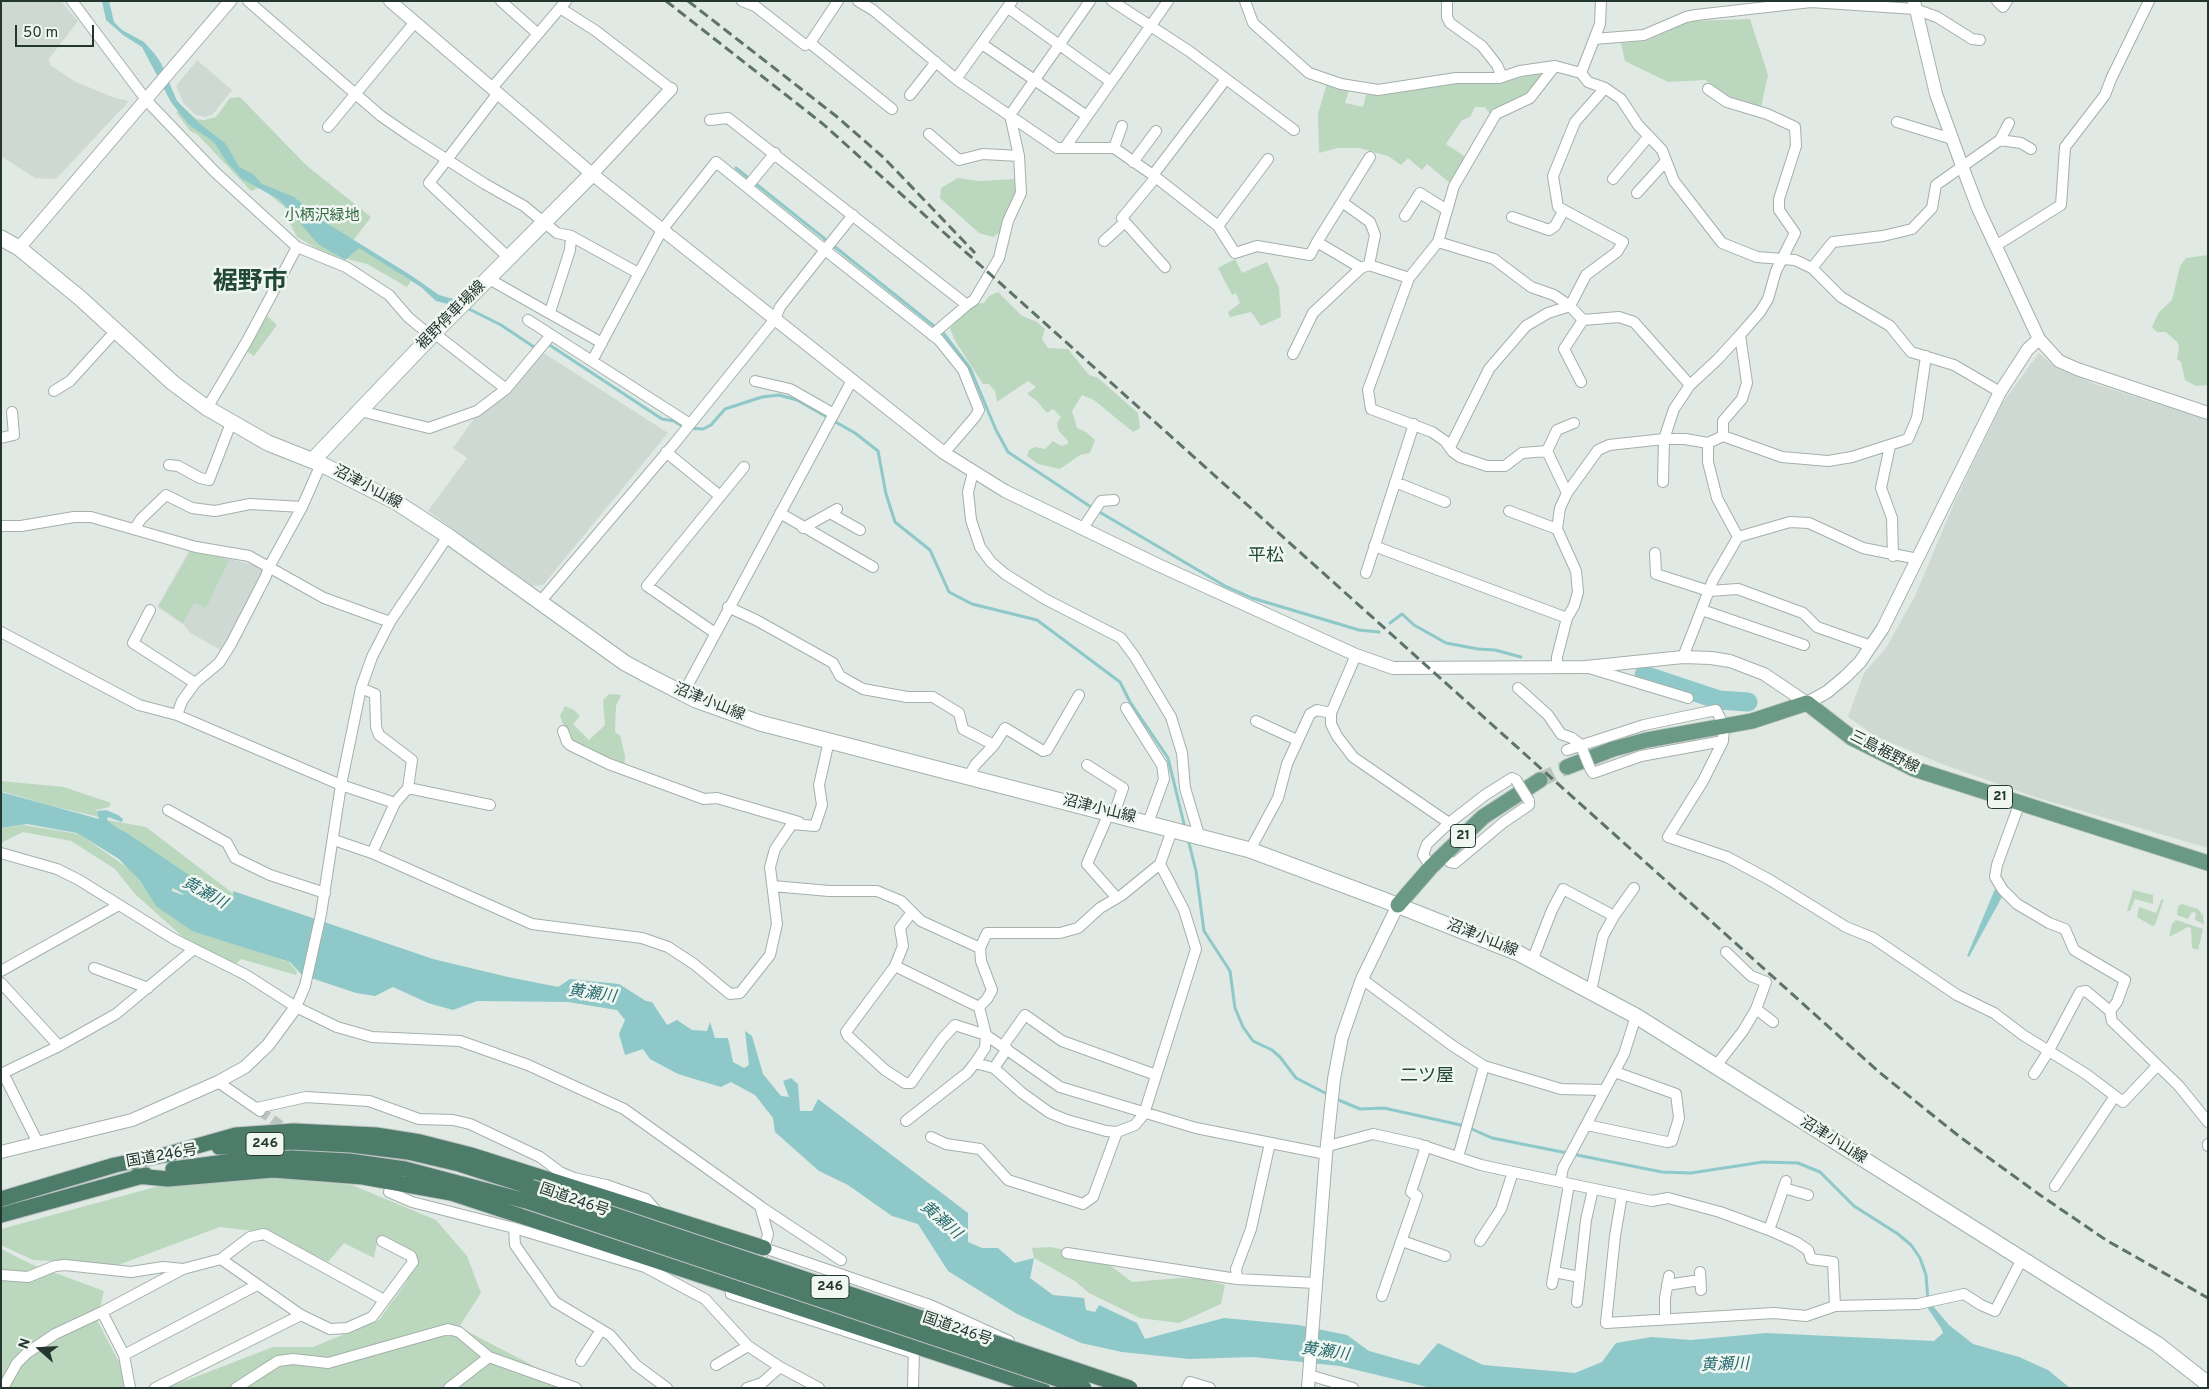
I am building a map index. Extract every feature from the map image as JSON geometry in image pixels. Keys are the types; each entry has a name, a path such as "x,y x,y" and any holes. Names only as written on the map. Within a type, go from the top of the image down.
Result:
{"highway":[{"path":"165,1155 236,1135 294,1130 376,1135 420,1142 471,1155 764,1248"},
{"name":"国道246号","path":"1,1199 114,1165 228,1146 292,1142 351,1144 424,1156 458,1164 528,1194 1084,1388"},
{"name":"国道246号","path":"1,1215 137,1176 233,1161 292,1158 350,1161 413,1170 528,1194 1130,1388"},
{"path":"137,1176 168,1179 273,1170 363,1177 451,1193 648,1263 730,1285 914,1349 1042,1388"}],"main road":[{"name":"裾野停車場線","path":"317,462 360,411 434,333 592,174"},
{"name":"沼津小山線","path":"1,238 18,248 80,298 173,383 207,408 268,443 317,462 396,502 448,536 626,663 683,694 740,717 1250,850 1398,905 1532,961 1636,1016 2157,1344 2208,1384"},
{"path":"1566,768 1646,740 1772,716 1807,703"},
{"name":"三島裾野線","path":"1807,703 1839,729 1897,762 1939,778 2208,862"},
{"name":"21","path":"1398,905 1442,854 1483,817 1540,780"}],"street":[{"path":"72,1 146,102 215,172 297,247 346,267 389,295 408,317 426,332 434,333 506,389"},
{"path":"18,248 146,102 230,1"},
{"path":"248,1 381,116 485,184 524,206 557,233 571,236 638,273"},
{"path":"390,1 592,174 852,382 944,453 1005,491 1250,608 1356,655 1393,668 1586,667 1683,657 1730,661 1750,668 1778,682 1807,703 1827,692 1845,677 1871,646 1897,604 2000,392 2028,349 2039,339"},
{"path":"501,1 538,34"},
{"path":"742,1 755,6 805,45 810,43 838,1"},
{"path":"858,1 873,10 956,79 1057,148 1066,146 1114,148 1154,176 1218,226 1235,253 1257,246 1310,255 1370,157"},
{"path":"937,331 974,300 999,258 1008,221 1022,193 1018,156 1010,115 1090,1"},
{"path":"1112,1 1152,26 1294,130"},
{"path":"1066,146 1168,1"},
{"path":"1245,1 1253,23 1309,73 1341,84 1378,90 1456,78 1502,77 1520,71 1555,66 1581,73 1588,82 1605,88 1621,98 1638,125 1662,150 1674,181 1722,243 1757,257 1796,260 1812,268 1842,297 1890,326 1911,352 1954,365 2000,392"},
{"path":"1446,1 1447,17 1482,46 1497,65 1502,77"},
{"path":"1581,73 1600,24 1601,1"},
{"path":"1997,1 2003,7 2008,1"},
{"path":"1997,245 2061,205 2065,146 2105,95 2118,63 2149,1"},
{"path":"1594,38 1644,35 1686,17 1696,15 1811,2 1914,5 1937,17 1972,40 1980,40"},
{"path":"509,258 429,183 448,159 495,90 563,5 671,89 592,174"},
{"path":"956,79 1010,5 1059,45 1111,82"},
{"path":"1914,5 1936,94 1962,166 1978,208 1997,245 2039,339 2059,361 2077,369 2208,413"},
{"path":"328,127 415,22"},
{"path":"810,43 892,109"},
{"path":"982,44 1087,116"},
{"path":"910,95 936,62"},
{"path":"1547,451 1522,453 1505,466 1487,466 1460,457 1432,432 1371,409 1368,390 1409,278 1438,242 1454,186 1496,114 1530,98 1555,66"},
{"path":"1165,267 1122,218 1226,79"},
{"path":"1450,447 1489,369 1526,326 1548,313 1570,306 1586,275 1617,252 1623,242 1558,207 1553,176 1575,122 1605,88"},
{"path":"1663,482 1664,439 1674,409 1690,384 1717,360 1764,306 1776,270 1783,260 1795,233 1779,210 1779,199 1796,146 1794,127 1767,114 1727,102 1708,89"},
{"path":"710,120 728,118 967,305"},
{"path":"1897,122 1952,139"},
{"path":"1812,268 1834,242 1882,236 1912,228 1932,208 1936,186 2000,140 2009,123"},
{"path":"1114,148 1122,126"},
{"path":"1133,162 1156,131"},
{"path":"929,134 959,160 983,154 1018,156"},
{"path":"1613,179 1649,136"},
{"path":"2000,140 2021,143 2031,149"},
{"path":"750,183 775,153"},
{"path":"1218,226 1268,159"},
{"path":"1637,193 1666,161"},
{"path":"592,361 662,230 716,162 750,183 937,331 963,370 978,410 975,417 944,453"},
{"path":"1405,216 1420,193 1447,210"},
{"path":"1293,354 1313,313 1365,267 1375,235 1370,222 1342,202"},
{"path":"1512,217 1549,230 1555,226 1564,210"},
{"path":"540,602 775,319 780,307 853,215"},
{"path":"1104,241 1125,222"},
{"path":"550,312 570,250 571,236"},
{"path":"1318,242 1365,267 1409,278"},
{"path":"1438,242 1494,260 1531,287 1554,295 1570,306 1583,320"},
{"path":"207,408 297,247"},
{"path":"490,278 602,343"},
{"path":"1583,320 1620,317 1634,322 1690,384"},
{"path":"528,320 592,361 686,428"},
{"path":"1582,382 1564,349 1583,320"},
{"path":"360,411 429,428 477,411 506,389 551,334"},
{"path":"1723,436 1723,421 1742,399 1747,383 1740,335"},
{"path":"54,391 70,381 110,337"},
{"path":"1557,668 1557,657 1567,618 1574,606 1579,582 1558,529 1560,508 1567,493 1598,450 1609,445 1664,439 1685,439 1708,443 1723,436 1782,457 1828,461 1852,457 1908,439 1914,425 1926,356"},
{"path":"755,381 790,389 834,414"},
{"path":"683,694 728,607 852,382"},
{"path":"1,438 14,435 12,412"},
{"path":"169,465 178,466 200,478 209,480 231,423"},
{"path":"1547,451 1557,430 1574,423"},
{"path":"1366,573 1414,424"},
{"path":"1708,443 1708,462 1717,498 1738,537"},
{"path":"1890,446 1881,488 1892,518 1894,556"},
{"path":"1547,451 1567,493"},
{"path":"666,452 720,496"},
{"path":"178,715 182,701 195,683 219,663 231,644 269,567 302,507 317,462"},
{"path":"715,633 647,586 744,467"},
{"path":"973,472 968,492 971,520 980,547 991,562 1004,574 1045,599 1121,638 1135,657 1171,717 1182,754 1185,788 1197,835"},
{"path":"1396,482 1445,502"},
{"path":"135,528 141,519 166,495 192,508 215,511 250,504 302,507"},
{"path":"1083,528 1103,500 1114,500"},
{"path":"803,528 834,511 860,530"},
{"path":"1509,511 1558,529"},
{"path":"780,513 873,567"},
{"path":"1,526 21,526 74,517 90,517 135,528 196,547 249,556 301,587 324,598 390,622"},
{"path":"1683,657 1709,591 1738,537 1790,522 1809,523 1863,548 1894,556 1918,559"},
{"path":"1,1152 132,1120 218,1082 245,1067 268,1045 296,1007 305,986 321,914 334,840 341,785 361,688 372,657 390,622 448,536"},
{"path":"1374,546 1567,618"},
{"path":"1655,553 1656,574 1709,591 1738,589 1803,613 1817,627 1871,646"},
{"path":"728,607 756,620 832,663 840,676 863,689 907,697 933,697 959,713 963,729 994,745"},
{"path":"150,610 133,643 195,683"},
{"path":"1702,610 1804,645"},
{"path":"1,632 138,705 178,715 341,785 395,803"},
{"path":"1356,655 1331,713 1331,724 1346,750 1449,822"},
{"path":"1586,667 1688,698"},
{"path":"361,688 375,694 376,727 379,735 412,760 408,788 395,803 372,852"},
{"path":"1518,688 1548,715 1561,734 1582,748 1593,773 1641,756 1723,741"},
{"path":"969,776 975,765 994,745 1005,728 1042,751 1047,750 1079,695"},
{"path":"1126,708 1162,765 1164,779 1148,822"},
{"path":"1567,750 1582,748 1644,724 1713,708 1724,726 1723,741 1703,781 1668,837 1727,857 1770,880 1846,928 1873,938 1957,995 1994,1013 2048,1052 2086,1074 2123,1102 2157,1066"},
{"path":"1250,850 1278,798 1286,764 1310,714 1317,710 1331,713"},
{"path":"1256,721 1298,740"},
{"path":"563,732 567,742 586,754 655,782 704,799 717,798 788,821 816,824"},
{"path":"816,824 822,805 818,785 829,740"},
{"path":"1087,765 1123,788 1087,864 1116,897"},
{"path":"1431,866 1424,855 1427,844 1449,822 1485,795 1512,778 1516,780 1529,801 1529,806 1504,822 1456,862 1450,862 1442,854"},
{"path":"408,788 490,805"},
{"path":"2020,802 1997,865 1995,877 2003,890 2017,904 2049,923 2065,929 2074,950 2125,980 2118,1002 2110,1011"},
{"path":"168,810 227,843 235,858 270,876 325,892"},
{"path":"334,840 372,852 532,924 642,938 668,947 694,964 730,994 740,992 770,956 777,924 770,867 775,849 792,824 815,826 816,824"},
{"path":"979,1007 988,999 992,990 981,960 980,948 987,933 1067,932 1078,928 1160,864 1173,830"},
{"path":"1,853 57,869 194,949 246,975 296,1007 337,1027 372,1037 460,1041 528,1065 624,1108 760,1206 841,1260"},
{"path":"975,1063 994,1068 1012,1082 1022,1093 1050,1112 1106,1131 1117,1132 1135,1125 1144,1114 1196,949 1184,910 1160,864"},
{"path":"773,886 829,891 877,891 901,901 922,921 980,948"},
{"path":"1591,991 1597,970 1599,948 1614,916 1634,888"},
{"path":"1532,961 1552,910 1563,889 1614,916"},
{"path":"1,971 119,905"},
{"path":"1353,1388 1308,1378 1327,1150 1333,1090 1342,1037 1362,978 1398,905"},
{"path":"912,912 900,928 903,946 895,966 846,1032 885,1070 905,1083 911,1083 942,1039 956,1025 986,1036 1060,1087 1144,1114 1196,1128 1270,1143 1327,1150 1373,1134 1426,1146 1513,1172 1652,1201 1668,1198 1769,1230 1808,1250 1810,1259 1833,1262 1834,1306"},
{"path":"38,1143 2,1072 59,1046 116,1014 194,949"},
{"path":"1715,1067 1756,1008 1766,982 1751,976 1726,952"},
{"path":"895,966 979,1007"},
{"path":"94,968 148,988"},
{"path":"1362,978 1453,1046 1484,1066 1561,1089 1604,1090"},
{"path":"1,982 59,1046"},
{"path":"2034,1074 2080,992 2086,991 2110,1011 2112,1020 2179,1086 2208,1122"},
{"path":"906,1121 967,1073 975,1063 984,1048 986,1036 979,1007"},
{"path":"1756,1008 1773,1022"},
{"path":"994,1068 1025,1015 1062,1041 1156,1075"},
{"path":"1552,1284 1568,1159 1604,1090 1616,1072 1636,1016"},
{"path":"1458,1157 1484,1066"},
{"path":"1587,1125 1667,1142 1672,1141 1678,1118 1676,1094 1616,1072"},
{"path":"218,1082 258,1110 306,1097 369,1100 419,1119 453,1120 470,1124 540,1157 560,1172 574,1178 606,1184 646,1198 661,1215"},
{"path":"2055,1186 2115,1096"},
{"path":"931,1137 946,1144 980,1149 1008,1180 1083,1204 1094,1197 1117,1132"},
{"path":"1238,1279 1236,1269 1251,1229 1270,1143"},
{"path":"1382,1296 1417,1196 1411,1192 1426,1146"},
{"path":"1480,1241 1501,1209 1513,1172"},
{"path":"1769,1230 1785,1184 1808,1196"},
{"path":"1577,1302 1586,1220 1593,1189"},
{"path":"390,1192 412,1202 648,1263 705,1299 748,1346 780,1367 819,1388"},
{"path":"1622,1194 1615,1236 1606,1323 1774,1313 1806,1316 1834,1306 1918,1304 1964,1294 1981,1306 1995,1311 2022,1259"},
{"path":"751,1292 768,1234 760,1206"},
{"path":"514,1228 515,1246 555,1302 610,1336 636,1365 667,1388"},
{"path":"3,1388 17,1363 26,1353 55,1334 183,1270 221,1259 250,1237 264,1234 384,1300"},
{"path":"221,1259 301,1316 330,1329 347,1328 372,1317 413,1262 410,1256 382,1241"},
{"path":"1402,1241 1445,1256"},
{"path":"764,1248 930,1305 1064,1367 1130,1388"},
{"path":"1066,1253 1238,1279 1315,1285"},
{"path":"1,1275 28,1277 55,1266 65,1265 131,1272 163,1267 183,1270"},
{"path":"1554,1272 1580,1277"},
{"path":"1665,1319 1665,1298 1668,1280 1701,1281"},
{"path":"124,1355 256,1285"},
{"path":"730,1285 732,1294 914,1349"},
{"path":"913,1388 914,1349 930,1305"},
{"path":"102,1312 124,1355 130,1388"},
{"path":"156,1388 301,1316"},
{"path":"236,1388 278,1362 293,1359 328,1363 448,1329 459,1332 489,1357 576,1388"},
{"path":"581,1361 601,1330"},
{"path":"716,1365 748,1346"},
{"path":"449,1388 489,1357"},
{"path":"747,1388 762,1383 780,1367"},
{"path":"1187,1388 1190,1382 1210,1388"}],"shaded area":[{"path":"1,1 61,1 78,21 49,59 50,65 76,82 115,98 129,101 56,179 35,178 1,156"},
{"path":"197,60 232,90 213,114 205,117 196,115 184,104 176,86"},
{"path":"542,352 668,433 543,585 533,586 428,511 467,458 453,448 478,413"},
{"path":"2039,353 2056,368 2095,384 2208,420 2208,848 2038,798 1947,766 1875,736 1848,717 1864,673 1886,648 1915,596 1955,501 2003,402"},
{"path":"190,549 261,567 263,572 221,650 190,633 184,625 157,607"}],"green space":[{"path":"1750,19 1768,75 1761,107 1725,95 1705,80 1668,82 1625,61 1621,43 1646,41 1690,21"},
{"path":"1542,72 1544,74 1525,97 1489,113 1485,107 1475,107 1470,117 1462,120 1446,144 1467,158 1450,183 1427,164 1422,170 1408,158 1401,165 1388,156 1359,148 1338,148 1319,153 1318,114 1327,83 1349,90 1345,103 1363,107 1366,95 1387,94 1457,81 1508,81"},
{"name":"小柄沢緑地","path":"240,97 306,165 371,217 352,242 411,281 407,287 367,264 326,254 297,237 287,218 288,210 263,189 258,188 251,191 197,134 190,131 176,112 184,108 196,119 204,120 216,117 230,98"},
{"path":"958,178 979,181 1016,179 1016,190 1000,232 993,237 979,233 940,198 941,188"},
{"path":"2208,255 2208,385 2196,386 2185,380 2181,362 2177,359 2179,346 2177,342 2166,332 2157,332 2152,327 2159,312 2172,300 2180,266 2186,258"},
{"path":"1235,259 1242,273 1267,262 1279,288 1281,317 1261,326 1251,312 1230,317 1228,312 1240,303 1236,293 1232,295 1218,268"},
{"path":"998,292 1022,316 1037,322 1045,329 1042,339 1048,348 1068,349 1089,375 1098,378 1138,413 1140,428 1133,432 1094,400 1082,395 1072,411 1077,428 1086,432 1095,440 1090,453 1080,455 1060,469 1038,464 1027,456 1029,450 1035,447 1045,449 1053,441 1061,446 1068,444 1068,441 1058,430 1057,423 1061,417 1053,409 1047,413 1037,401 1027,394 1036,387 1028,381 997,402 995,391 989,384 983,384 954,339 950,328 974,304 984,303 989,296"},
{"path":"265,314 277,325 254,356 245,350"},
{"path":"191,551 229,560 206,608 194,603 183,623 159,606"},
{"path":"609,694 621,695 616,706 615,732 620,735 625,756 624,768 570,742 560,716 565,706 574,710 580,716 573,724 589,740 605,725 603,700"},
{"path":"1,781 64,787 111,803 109,807 96,810 99,817 1,791"},
{"path":"107,820 146,827 260,914 251,915 222,903 205,892 185,893 172,889 172,881 166,861 147,858 120,840 118,832"},
{"path":"24,825 79,834 128,868 144,886 235,944 289,962 297,972 296,975 241,959 234,966 192,945 135,894 115,869 71,841 23,832 1,843 1,828"},
{"path":"2133,890 2153,895 2153,904 2135,899 2130,911 2127,911"},
{"path":"2164,899 2155,925 2152,926 2137,917 2139,907 2156,913 2161,900"},
{"path":"2182,904 2198,909 2203,916 2204,924 2195,920 2196,913 2192,912 2188,919 2177,915 2178,906"},
{"path":"2176,920 2203,929 2198,950 2192,948 2191,928 2188,927 2169,937 2172,924"},
{"path":"275,1178 352,1185 436,1220 467,1256 481,1293 459,1327 576,1388 167,1388 273,1347 313,1347 379,1320 405,1284 417,1260 377,1242 374,1258 344,1243 328,1262 270,1233 220,1227 118,1265 33,1260 1,1245 1,1229 159,1186"},
{"path":"1051,1247 1102,1259 1132,1282 1180,1278 1202,1279 1225,1285 1221,1304 1179,1323 1140,1318 1089,1293 1075,1281 1034,1258 1032,1248"},
{"path":"1,1249 31,1264 104,1291 97,1320 120,1364 125,1388 1,1388"}],"water":[{"path":"102,1 109,1 114,22 122,30 144,42 154,53 161,63 177,101 199,123 226,144 239,167 253,174 262,184 294,197 320,219 439,295 457,300 452,305 436,301 421,287 359,248 345,260 318,244 280,200 242,179 226,161 214,142 189,125 171,102 142,47 123,35 106,20"},
{"path":"1,792 99,819 97,811 106,810 118,815 123,819 122,822 108,817 107,820 118,829 118,836 142,860 164,861 172,875 172,891 183,895 203,892 210,902 251,920 260,913 234,899 233,891 433,959 558,987 570,979 619,984 646,1001 652,1002 667,1025 677,1020 692,1030 707,1031 710,1022 715,1038 728,1038 733,1062 744,1068 749,1065 745,1031 752,1036 763,1074 781,1096 789,1097 783,1081 791,1078 798,1084 800,1111 812,1111 818,1099 968,1213 968,1242 982,1248 998,1248 1015,1263 1034,1258 1030,1278 1053,1295 1084,1298 1086,1310 1095,1312 1099,1305 1137,1323 1145,1339 1224,1318 1298,1325 1347,1335 1369,1351 1419,1365 1438,1343 1483,1365 1575,1373 1602,1362 1616,1343 1651,1337 1691,1340 1766,1333 1934,1341 1943,1333 1927,1307 1933,1306 1949,1325 1973,1344 2019,1357 2048,1370 2070,1388 1431,1388 1340,1366 1254,1357 1189,1359 1122,1352 1081,1343 1017,1314 948,1271 918,1224 892,1216 848,1185 819,1171 775,1132 773,1118 755,1095 731,1082 721,1087 678,1074 650,1059 643,1049 625,1055 619,1034 625,1020 617,1010 568,1002 477,1001 453,1010 428,1003 393,987 375,996 356,993 302,975 290,962 192,931 156,906 141,882 119,859 77,833 27,824 1,828"},
{"path":"1995,889 2002,897 1969,957 1967,956"}],"waterway":[{"path":"736,168 944,334 970,368 996,430 1008,452 1091,507 1225,586 1252,598 1359,630 1379,632"},
{"path":"467,308 501,325 534,347 537,347"},
{"path":"546,345 548,344 662,419 674,421 685,428 703,429 711,425 725,409 762,397 779,395 797,400 855,433 878,451 886,494 895,522 930,550 949,592 972,604 1037,620 1120,682 1130,702 1168,758 1185,828"},
{"path":"1390,623 1402,614 1414,625 1446,643 1495,650 1521,657"},
{"path":"1644,675 1719,700 1748,702"},
{"name":"黄瀬川","path":"105,833 120,840 203,896 277,929"},
{"path":"1188,839 1196,871 1204,931 1230,971 1235,1008 1243,1027 1253,1041 1272,1050 1280,1057 1296,1078 1329,1095"},
{"path":"1334,1098 1360,1109 1384,1108 1465,1126 1492,1138 1662,1172 1691,1173 1763,1162 1798,1163 1820,1172 1854,1206 1898,1234 1911,1245 1920,1258 1926,1275 1928,1301 1933,1310"}],"tunnel":[{"path":"1540,780 1567,767"},
{"path":"260,1111 290,1132"}],"railway":[{"path":"666,1 823,124 1879,1072 1960,1137 2040,1195 2106,1240 2208,1298"},
{"path":"688,1 836,116 884,158 975,253"}],"district":[{"name":"裾野市","path":"250,284"},
{"name":"平松","path":"1266,557"},
{"name":"二ツ屋","path":"1427,1077"}]}
